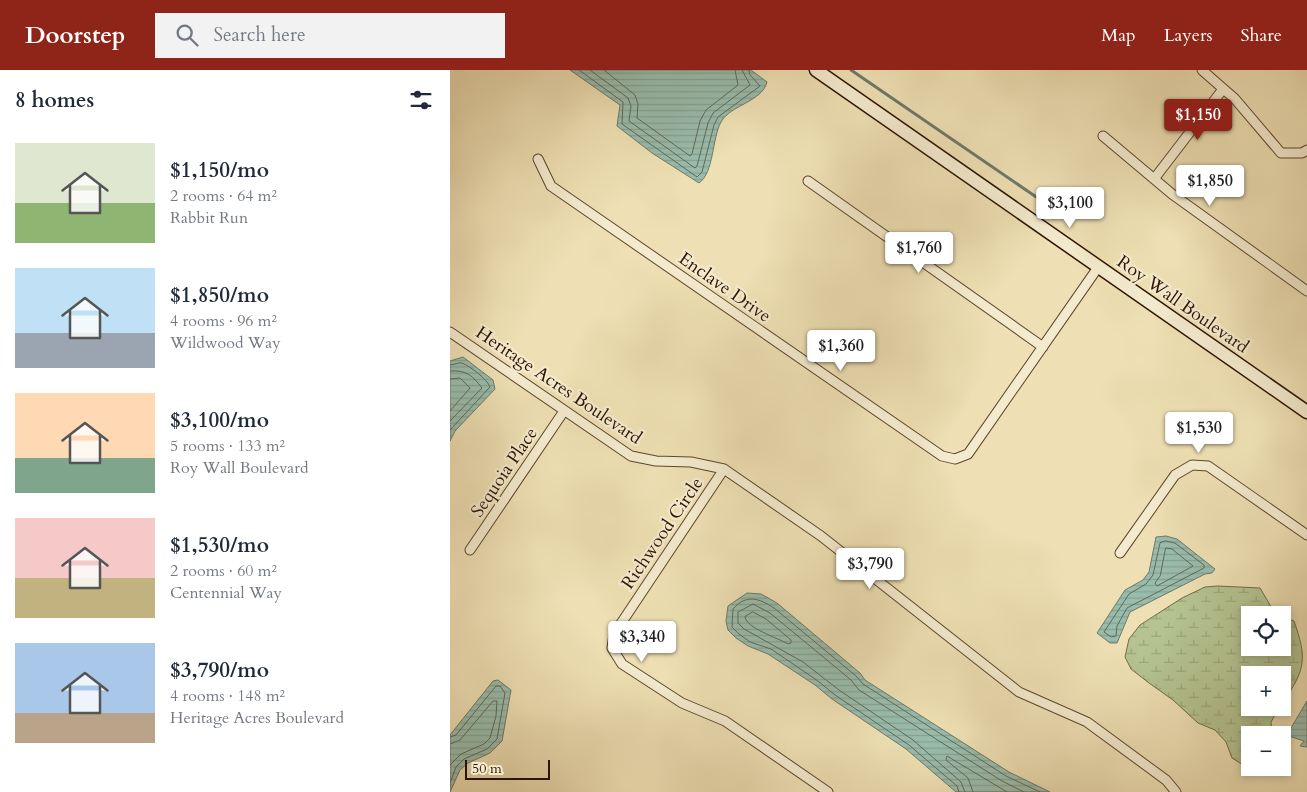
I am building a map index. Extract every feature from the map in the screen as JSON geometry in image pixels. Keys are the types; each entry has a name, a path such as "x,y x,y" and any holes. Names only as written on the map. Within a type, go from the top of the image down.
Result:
{"street":[{"name":"Roy Wall Boulevard","path":"816,70 1307,412"},
{"path":"1202,70 1235,99 1281,153 1302,153 1307,150"},
{"path":"1154,180 1223,89"},
{"path":"1103,136 1154,180 1307,291"},
{"name":"Enclave Drive","path":"538,159 550,186 942,456 954,459 968,454 1099,266"},
{"path":"808,181 1043,347"},
{"name":"Heritage Acres Boulevard","path":"450,332 631,456 656,461 691,462 724,470 821,536 1019,692 1087,722 1166,780 1176,792"},
{"name":"Sequoia Place","path":"470,550 564,411"},
{"path":"1120,553 1174,475 1192,465 1208,466 1307,535"},
{"name":"Richwood Circle","path":"724,470 614,634 612,648 622,664 629,669 682,703 726,721 828,792"}],"green space":[{"path":"1205,587 1260,588 1271,606 1241,606 1241,656 1291,656 1291,620 1294,621 1301,645 1302,663 1291,691 1291,666 1241,666 1241,716 1274,716 1271,726 1241,726 1241,764 1232,758 1226,742 1215,730 1198,723 1173,700 1131,669 1125,657 1129,639 1140,625 1182,598"}],"water":[{"path":"570,70 751,70 767,82 764,89 753,99 725,116 718,129 708,172 699,183 652,153 617,126 620,105"},
{"path":"463,357 493,380 495,389 455,431 450,441 450,361"},
{"path":"1166,536 1177,539 1215,569 1212,573 1205,574 1130,612 1117,643 1110,643 1097,633 1125,590 1143,580 1149,572 1156,537"},
{"path":"747,593 761,594 777,603 860,673 865,680 1009,772 1050,792 956,792 906,749 832,699 815,685 768,654 748,646 736,638 728,630 726,621 728,606"},
{"path":"498,680 511,690 502,741 490,753 468,763 460,770 450,792 450,735 493,681"},
{"path":"1307,701 1307,747 1300,746 1304,741 1291,737 1291,728"}],"waterway":[{"path":"851,70 1045,203"}]}
